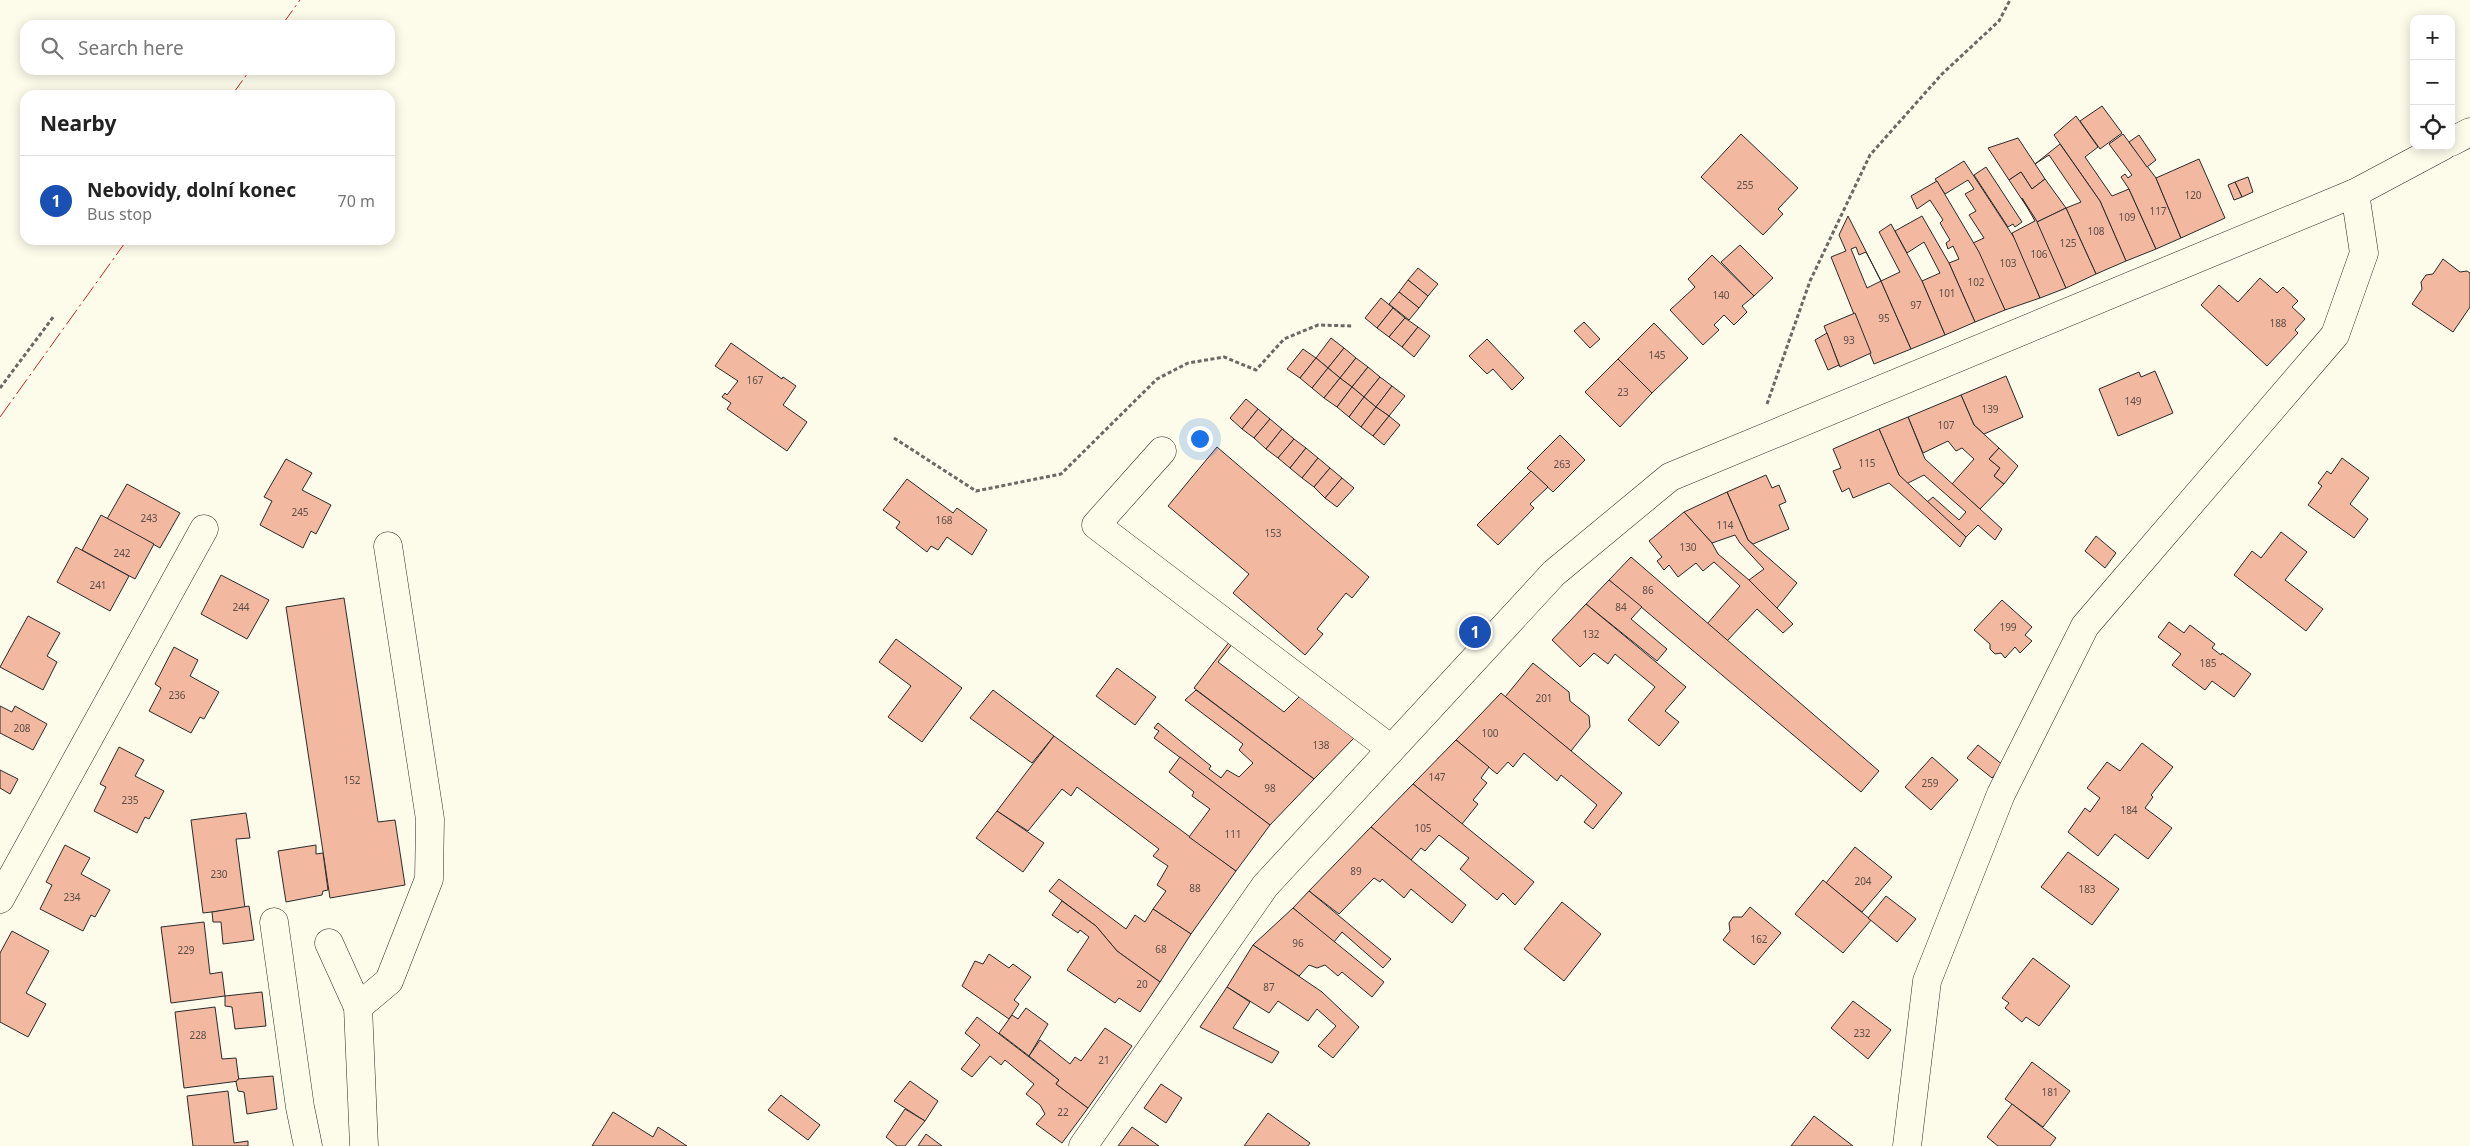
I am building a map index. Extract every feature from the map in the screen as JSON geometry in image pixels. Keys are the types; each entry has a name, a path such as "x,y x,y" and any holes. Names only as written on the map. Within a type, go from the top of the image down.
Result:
{"street":[{"path":"2455,140 2470,132"},
{"path":"1082,1146 1266,886 1554,573 1670,477 2354,193 2435,150"},
{"path":"1906,1146 1927,981 2001,794 2085,626 2335,335 2364,253 2354,193"},
{"path":"1162,452 1096,525 1391,750"},
{"path":"0,900 204,529"},
{"path":"358,1007 389,981 429,879 430,819 388,546"},
{"path":"274,922 300,1106 308,1146"},
{"path":"329,943 358,1007 364,1146"}],"path":[{"path":"1754,442 1810,281 1870,154 1942,74 1998,21 2010,0"},
{"path":"0,388 54,316"},
{"path":"894,438 976,492 1061,474 1157,379 1188,363 1224,357 1256,370 1284,339 1318,325 1353,326"}],"building":[{"path":"2102,106 2122,133 2100,149 2080,121"},
{"path":"2076,116 2098,147 2085,157 2112,196 2129,189 2156,249 2126,261 2100,201 2054,135"},
{"path":"1741,134 1798,188 1778,209 1783,214 1763,235 1701,177"},
{"path":"2123,134 2156,178 2181,238 2156,249 2129,189 2121,177 2125,174 2128,178 2132,175 2109,144"},
{"path":"2139,135 2156,160 2147,167 2129,142"},
{"path":"2018,138 2045,179 2032,189 2021,172 2009,180 1988,148"},
{"path":"2060,144 2100,201 2126,261 2096,274 2066,208 2081,202 2049,155 2035,164"},
{"path":"2199,159 2225,218 2181,238 2156,178"},
{"path":"1964,161 2017,242 2040,298 2005,310 1973,243 1984,238 1969,215 1976,211 1965,194 1974,189 1968,180 1945,194 1935,179"},
{"path":"1986,167 2022,222 2015,227 2013,224 2008,227 1974,175"},
{"path":"2021,172 2032,189 2045,179 2066,208 2037,222 2009,180"},
{"path":"2248,177 2253,192 2242,197 2235,182"},
{"path":"1937,181 1979,252 2005,310 1975,322 1949,263 1959,259 1953,246 1948,249 1946,243 1950,240 1940,223 1943,220 1930,200 1917,209 1911,196"},
{"path":"2235,182 2242,197 2234,200 2228,185"},
{"path":"2022,198 2040,226 2066,288 2040,298 2012,233 2035,221"},
{"path":"2066,208 2096,274 2066,288 2037,222"},
{"path":"1848,216 1881,281 1911,349 1874,364 1831,257 1846,251 1839,235","holes":["1856,247 1859,255 1866,252 1881,281 1867,288 1851,249"]},
{"path":"1922,216 1949,263 1975,322 1945,335 1922,281 1940,273 1924,242 1907,253 1895,231"},
{"path":"1891,224 1922,281 1945,335 1911,349 1881,281 1900,272 1879,232"},
{"path":"1740,245 1773,278 1754,296 1721,262"},
{"path":"1712,255 1754,296 1742,306 1747,312 1734,325 1724,315 1714,325 1719,330 1703,345 1670,310 1695,287 1688,279"},
{"path":"2443,259 2460,272 2467,271 2470,273 2470,307 2453,332 2412,304 2422,289 2421,282 2426,275 2433,274"},
{"path":"1418,268 1438,284 1428,296 1408,280"},
{"path":"2260,278 2277,293 2283,287 2298,301 2292,307 2305,319 2295,330 2298,333 2267,366 2201,305 2219,285 2238,302"},
{"path":"1408,280 1428,296 1419,308 1399,292"},
{"path":"1399,292 1419,308 1409,320 1389,304"},
{"path":"1381,298 1393,308 1377,328 1365,318"},
{"path":"1393,308 1405,318 1389,337 1377,328"},
{"path":"1855,313 1871,353 1840,367 1824,326"},
{"path":"1405,318 1418,327 1402,347 1389,337"},
{"path":"1584,322 1600,339 1590,348 1574,331"},
{"path":"1654,323 1688,358 1652,393 1618,359"},
{"path":"1418,327 1430,336 1414,357 1402,347"},
{"path":"1827,333 1839,365 1828,370 1815,340"},
{"path":"1331,338 1344,348 1328,368 1316,358"},
{"path":"1487,339 1524,378 1512,390 1493,369 1487,374 1469,356"},
{"path":"731,343 782,379 783,377 796,386 783,405 807,422 787,451 727,409 731,403 722,397 725,393 727,395 738,381 715,366"},
{"path":"1344,348 1356,358 1340,378 1328,368"},
{"path":"1303,349 1316,358 1300,378 1287,369"},
{"path":"1316,358 1328,368 1312,388 1300,378"},
{"path":"1356,358 1368,367 1352,387 1340,378"},
{"path":"1618,359 1652,393 1620,427 1585,392"},
{"path":"1368,367 1380,377 1364,397 1352,387"},
{"path":"1328,368 1340,378 1324,398 1312,388"},
{"path":"2155,371 2173,413 2118,436 2099,389 2139,372 2141,377"},
{"path":"2006,376 2023,417 1984,434 1974,425 1961,395"},
{"path":"1380,377 1392,386 1376,407 1364,397"},
{"path":"1340,378 1352,387 1337,407 1324,398"},
{"path":"1392,386 1405,396 1389,416 1376,407"},
{"path":"1352,387 1364,397 1349,417 1337,407"},
{"path":"1961,395 1974,425 1999,448 1989,459 2000,468 1994,476 2004,484 1980,509 1952,484 1974,459 1962,448 1956,451 1948,441 1923,453 1908,417"},
{"path":"1364,397 1376,407 1361,427 1349,417"},
{"path":"1246,399 1258,409 1242,429 1230,418"},
{"path":"1376,407 1389,416 1373,436 1361,427"},
{"path":"1258,409 1270,419 1254,438 1242,429"},
{"path":"1389,416 1400,425 1384,445 1373,436"},
{"path":"1908,417 1925,459 2002,529 1995,540 1978,525 1966,537 1927,502 1933,497 1959,520 1966,512 1924,475 1906,484 1899,475 1879,429"},
{"path":"1270,419 1282,429 1266,449 1254,438"},
{"path":"1282,429 1294,439 1278,458 1266,449"},
{"path":"1879,429 1899,475 1966,537 1960,547 1889,483 1853,498 1849,488 1842,492 1833,471 1841,468 1833,449"},
{"path":"1560,435 1585,460 1553,492 1527,468"},
{"path":"1294,439 1306,448 1290,468 1278,458"},
{"path":"1217,447 1369,577 1352,598 1346,593 1317,629 1323,634 1305,655 1233,593 1249,574 1168,506"},
{"path":"1306,448 1318,458 1302,478 1290,468"},
{"path":"1999,448 2018,466 2004,484 1994,476 2000,468 1989,459"},
{"path":"1318,458 1330,468 1314,487 1302,478"},
{"path":"2342,458 2369,478 2350,504 2368,519 2354,538 2308,505 2322,486 2318,483 2327,471 2331,474"},
{"path":"286,459 312,473 302,490 331,505 316,534 311,531 303,548 260,525 272,501 264,497"},
{"path":"1330,468 1342,478 1325,498 1314,487"},
{"path":"1531,471 1548,487 1530,504 1534,508 1498,545 1477,525"},
{"path":"1766,475 1772,488 1779,485 1786,502 1779,505 1789,529 1753,544 1748,540 1727,492"},
{"path":"1342,478 1354,488 1337,507 1325,498"},
{"path":"907,479 953,513 957,508 987,530 972,555 947,537 938,550 931,546 927,552 896,528 900,522 883,510"},
{"path":"127,484 180,513 160,548 107,519"},
{"path":"1727,492 1748,540 1797,583 1777,608 1749,580 1764,569 1735,535 1712,543 1684,512"},
{"path":"1684,512 1712,543 1718,554 1749,580 1793,624 1783,633 1757,609 1727,641 1707,624 1740,586 1714,562 1703,571 1696,563 1678,577 1669,565 1664,570 1657,561 1662,557 1649,541"},
{"path":"101,515 154,544 135,579 82,550"},
{"path":"2281,532 2307,552 2285,580 2323,609 2306,631 2234,575 2252,551 2261,558"},
{"path":"2096,536 2116,553 2105,568 2085,551"},
{"path":"76,547 129,576 110,611 57,582"},
{"path":"1631,557 1879,771 1861,792 1609,580"},
{"path":"221,575 269,600 247,639 201,614"},
{"path":"1609,580 1642,607 1631,619 1667,649 1657,661 1586,604"},
{"path":"344,598 378,822 395,820 405,885 330,898 286,607"},
{"path":"2002,600 2032,627 2025,635 2032,641 2020,653 2015,647 2005,658 2001,653 1995,654 1990,649 1990,644 1974,630"},
{"path":"1586,604 1686,687 1665,711 1679,722 1659,746 1628,720 1655,687 1615,654 1608,664 1594,653 1580,667 1552,640"},
{"path":"28,616 60,633 47,656 57,662 43,690 0,667"},
{"path":"2169,622 2184,633 2190,625 2215,644 2212,648 2251,674 2234,697 2212,681 2205,690 2172,665 2181,654 2158,637"},
{"path":"896,639 962,688 922,742 888,717 911,686 879,662"},
{"path":"1230,641 1233,643 1218,662 1284,712 1302,694 1357,735 1314,779 1194,688"},
{"path":"174,647 198,660 190,676 219,692 204,719 200,717 191,733 149,711 161,688 155,684"},
{"path":"1533,663 1569,692 1570,701 1589,716 1590,727 1571,751 1505,697"},
{"path":"1117,668 1156,697 1135,725 1096,696"},
{"path":"993,690 1054,736 1032,763 970,718"},
{"path":"1196,690 1314,779 1270,825 1154,738 1159,731 1154,728 1158,723 1211,766 1209,769 1221,778 1227,770 1239,777 1253,763 1239,750 1243,744 1185,700"},
{"path":"1501,693 1622,793 1593,829 1584,822 1597,805 1561,775 1557,781 1524,753 1513,767 1508,762 1497,774 1456,740"},
{"path":"0,706 12,712 15,706 47,724 33,750 0,733"},
{"path":"1054,736 1236,871 1191,934 1153,909 1166,891 1157,885 1168,866 1153,856 1159,849 1077,787 1071,796 1062,789 1028,831 997,811"},
{"path":"1456,740 1489,767 1481,778 1487,783 1473,800 1478,804 1462,824 1413,784"},
{"path":"2142,743 2173,767 2151,795 2153,797 2145,808 2172,828 2148,859 2115,834 2098,856 2068,832 2085,808 2090,812 2100,798 2087,788 2107,762 2120,771"},
{"path":"1978,745 2003,765 1992,778 1967,758"},
{"path":"119,747 144,760 135,776 164,791 149,819 145,817 137,833 94,811 106,787 100,784"},
{"path":"1180,757 1270,825 1236,871 1189,837 1210,809 1192,796 1194,792 1169,772"},
{"path":"1932,757 1958,780 1931,810 1905,787"},
{"path":"0,770 18,779 10,794 0,788"},
{"path":"1413,784 1534,882 1515,905 1503,893 1497,900 1460,869 1469,858 1439,835 1425,851 1421,848 1411,860 1371,827"},
{"path":"997,811 1044,843 1023,872 976,838"},
{"path":"246,813 250,838 236,839 245,908 203,913 191,820"},
{"path":"1371,827 1466,905 1452,923 1411,889 1404,898 1382,879 1380,882 1374,878 1339,914 1309,891"},
{"path":"65,845 90,858 81,874 110,890 95,917 91,915 83,931 40,909 52,885 46,882"},
{"path":"316,845 316,854 323,853 328,890 323,891 322,895 286,902 278,851"},
{"path":"1855,847 1892,877 1862,912 1826,883"},
{"path":"2068,852 2119,889 2092,925 2041,887"},
{"path":"1059,879 1126,929 1135,915 1145,922 1153,909 1191,934 1160,982 1117,951 1096,926 1049,891"},
{"path":"1823,880 1871,920 1843,953 1795,914"},
{"path":"1309,891 1391,959 1383,968 1342,932 1334,942 1293,908"},
{"path":"1886,896 1916,919 1897,942 1868,918"},
{"path":"1062,901 1096,926 1117,951 1160,982 1140,1012 1119,998 1115,1003 1067,970 1089,937 1080,930 1078,933 1052,915"},
{"path":"1562,902 1601,934 1564,981 1524,949"},
{"path":"249,906 254,940 223,944 221,922 213,922 212,912"},
{"path":"1750,907 1781,933 1754,965 1723,940 1730,931 1729,923 1733,917 1742,917"},
{"path":"1293,908 1384,982 1372,997 1342,972 1338,976 1325,965 1317,968 1309,965 1299,976 1253,945"},
{"path":"204,922 210,974 222,972 225,996 171,1003 161,927"},
{"path":"12,931 49,951 26,993 46,1004 28,1037 0,1022 0,953"},
{"path":"1253,945 1322,992 1359,1027 1333,1058 1318,1046 1336,1026 1317,1009 1308,1021 1278,1001 1269,1013 1227,987"},
{"path":"989,954 1009,968 1013,964 1031,977 1014,1000 1019,1004 1009,1019 962,986 975,961 983,964"},
{"path":"2033,958 2070,986 2039,1026 2026,1017 2022,1022 2005,1008 2009,1003 2002,998"},
{"path":"1227,987 1250,1002 1233,1028 1279,1052 1272,1063 1200,1027"},
{"path":"262,992 266,1026 235,1029 232,1007 225,1006 225,996"},
{"path":"1853,1001 1891,1030 1868,1059 1831,1028"},
{"path":"215,1007 222,1059 236,1058 239,1081 184,1088 175,1012"},
{"path":"1026,1008 1048,1024 1029,1056 999,1033 1012,1015 1018,1019"},
{"path":"977,1017 1059,1080 1056,1084 1088,1108 1062,1143 1036,1124 1045,1114 1040,1105 1026,1094 1034,1084 1005,1060 1001,1065 990,1056 972,1077 961,1069 980,1045 965,1033"},
{"path":"1105,1028 1132,1046 1088,1108 1056,1084 1059,1080 1029,1056 1040,1040 1070,1064 1075,1057 1081,1061"},
{"path":"2032,1062 2070,1091 2043,1127 2005,1099"},
{"path":"273,1076 277,1109 247,1114 244,1092 238,1091 236,1082 238,1079"},
{"path":"910,1081 938,1101 925,1121 894,1101"},
{"path":"1161,1084 1182,1098 1166,1123 1144,1108"},
{"path":"228,1091 234,1143 248,1141 248,1146 193,1146 187,1096"},
{"path":"781,1095 820,1125 808,1140 768,1110"},
{"path":"2012,1104 2056,1138 2050,1146 1998,1146 1987,1137"},
{"path":"905,1109 925,1121 905,1146 897,1146 886,1137"},
{"path":"613,1112 653,1137 658,1127 687,1146 592,1146"},
{"path":"1268,1113 1310,1143 1308,1146 1244,1146"},
{"path":"1814,1116 1853,1146 1791,1146"},
{"path":"1132,1127 1159,1146 1118,1146"},
{"path":"926,1134 942,1146 918,1146"}],"power":[{"path":"286,20 300,0"},
{"path":"236,90 246,75"},
{"path":"0,417 123,245"}],"place":[{"name":"Nebovidy, dolní konec","path":"1475,632"}]}
